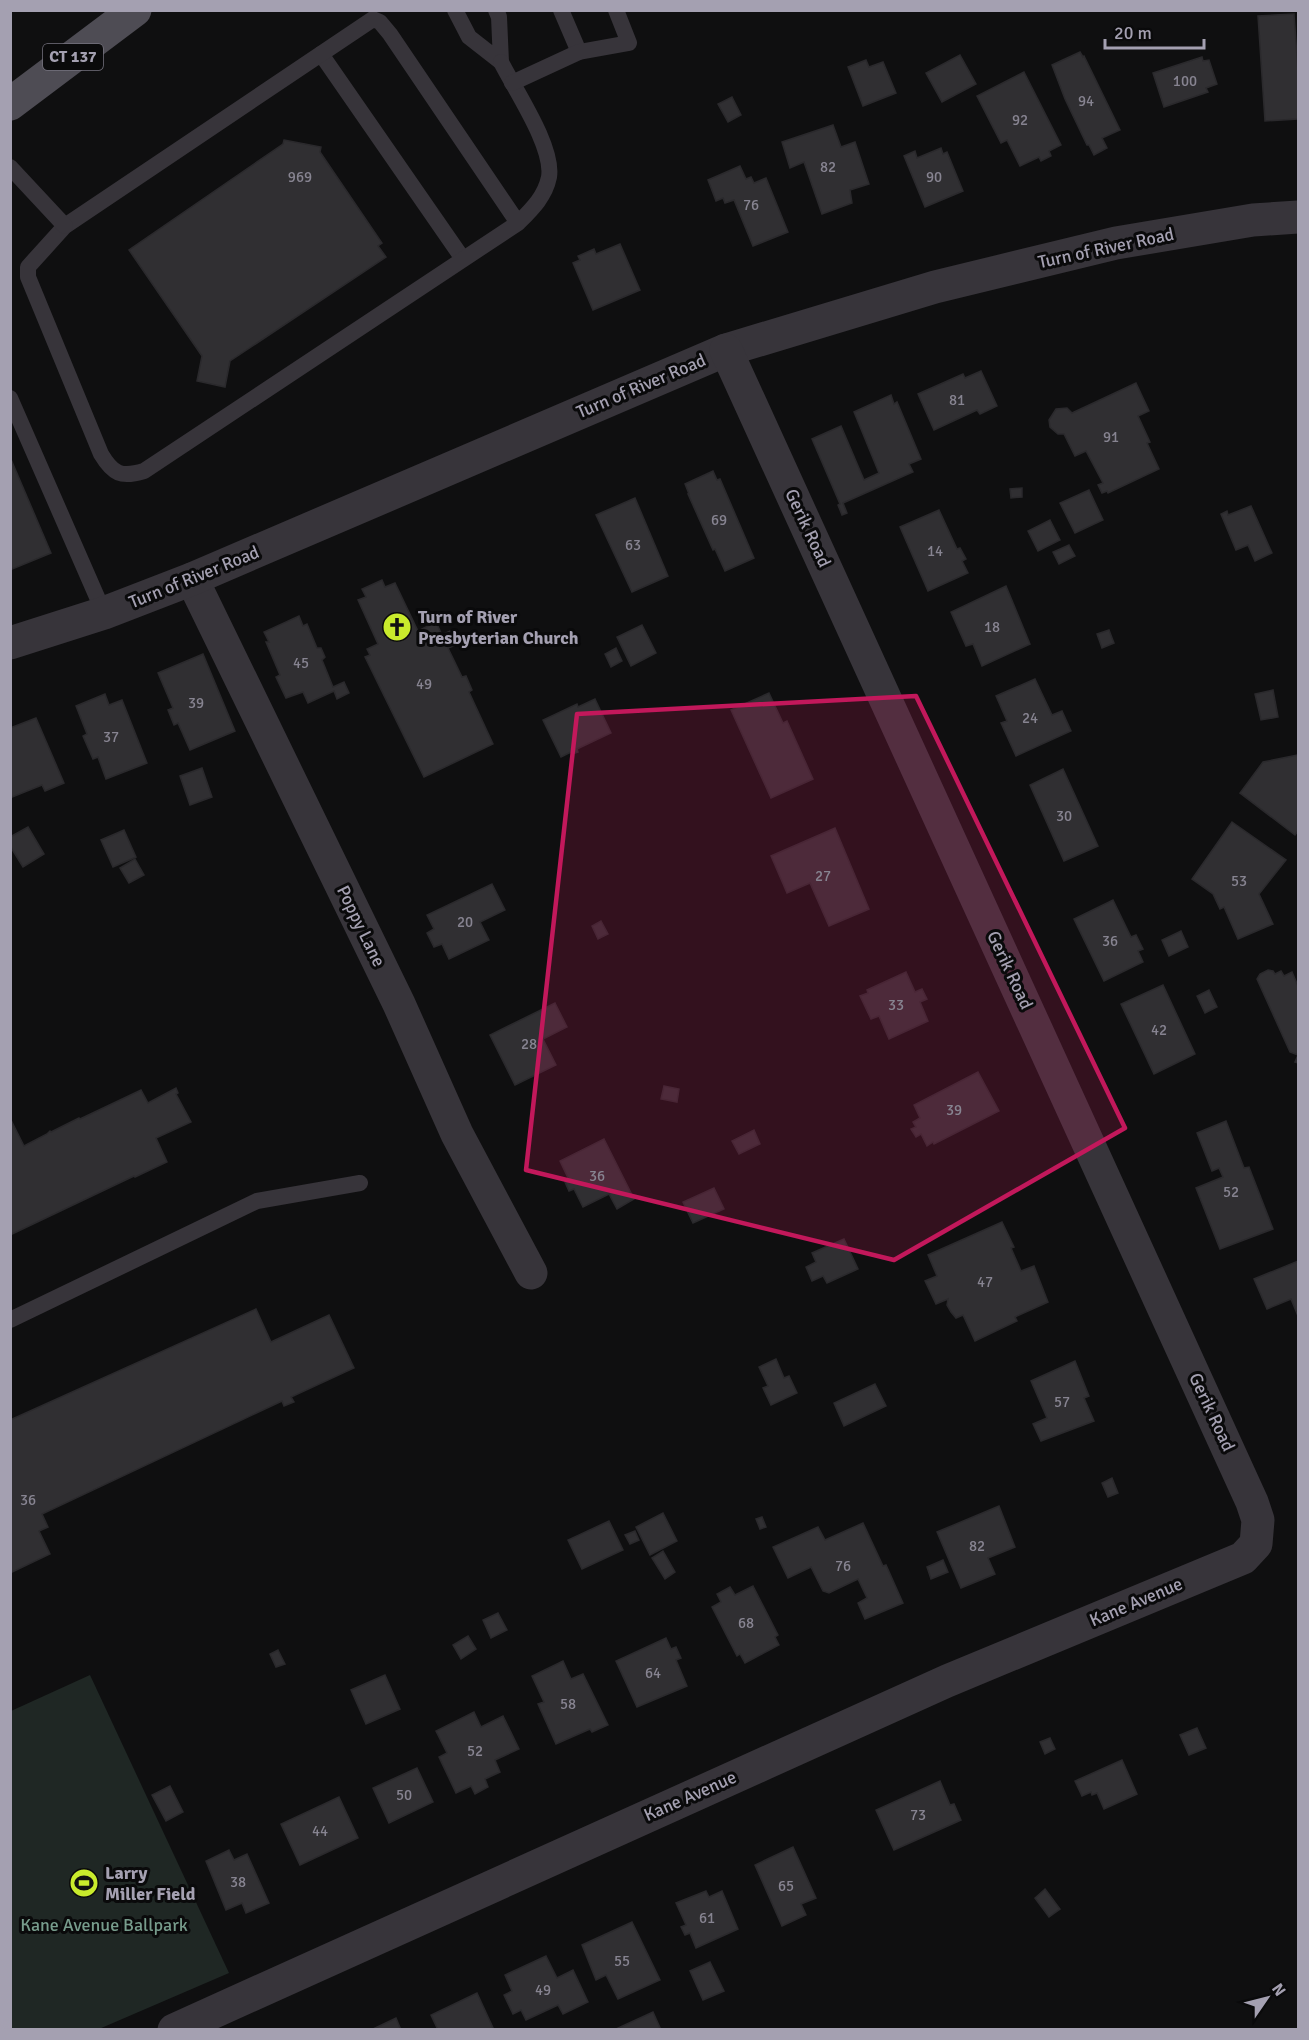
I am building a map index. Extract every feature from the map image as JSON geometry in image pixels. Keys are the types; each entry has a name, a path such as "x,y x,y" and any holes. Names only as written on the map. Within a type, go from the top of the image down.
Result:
{"main road":[{"name":"CT 137","path":"10,104 135,10"}],"street":[{"name":"Turn of River Road","path":"10,643 104,613 192,579 726,350 935,287 1116,243 1253,220 1299,217"},
{"name":"Gerik Road","path":"726,350 1252,1502 1258,1520 1256,1544 1243,1558 1210,1571"},
{"name":"Poppy Lane","path":"192,579 399,1004 457,1134 531,1273"},
{"name":"Kane Avenue","path":"174,2030 947,1681 1210,1571"}],"lane":[{"path":"455,10 469,37 501,62 544,142 549,177 538,202 518,223 161,462 130,475 118,473 108,467 28,277 27,267 65,226 372,19 380,22 390,34 518,223"},
{"path":"496,10 499,17 501,62"},
{"path":"561,10 579,52"},
{"path":"512,83 579,52 629,43 616,10"},
{"path":"321,54 463,259"},
{"path":"10,167 65,226"},
{"path":"10,398 104,613"},
{"path":"10,1320 257,1201 360,1183"}],"highlighted area":[{"path":"916,696 1125,1128 894,1260 526,1170 577,714"}],"green space":[{"name":"Larry Miller Field","path":"90,1675 229,1973 99,2029 11,2029 11,1711"}],"building":[{"path":"1294,14 1298,70 1298,119 1265,121 1258,16"},
{"path":"1080,52 1120,130 1102,138 1107,148 1094,155 1065,99 1052,65"},
{"path":"960,55 976,84 942,102 926,73"},
{"path":"1202,57 1203,61 1209,60 1217,84 1206,88 1208,92 1164,107 1153,73"},
{"path":"866,60 869,67 883,62 896,93 863,106 848,67"},
{"path":"1024,72 1061,145 1049,151 1051,156 1041,161 1039,157 1020,166 1007,140 1001,143 977,96"},
{"path":"732,97 741,115 728,122 718,104"},
{"path":"833,125 841,147 855,142 869,184 850,190 852,203 822,214 804,162 790,168 782,142"},
{"path":"284,140 321,147 320,152 382,243 378,246 386,257 230,361 225,387 197,381 202,356 129,250 283,144"},
{"path":"941,148 943,154 947,152 963,191 925,207 904,156 915,151 917,158"},
{"path":"740,166 746,179 751,177 754,183 766,178 788,232 753,246 734,200 725,203 723,198 716,201 708,180"},
{"path":"620,244 640,290 593,310 573,263 580,260 578,256 594,249 596,254"},
{"path":"981,371 997,406 980,414 977,410 934,430 918,394 963,374 965,378"},
{"path":"1136,383 1149,411 1138,416 1159,469 1108,493 1107,491 1102,493 1098,485 1103,483 1086,451 1075,456 1064,434 1058,434 1050,427 1049,420 1056,409 1067,408 1072,413"},
{"path":"891,395 894,404 897,402 921,459 909,464 913,472 843,503 847,513 842,515 838,505 840,504 812,439 841,426 864,480 879,473 854,412"},
{"path":"10,457 51,553 10,570"},
{"path":"713,471 717,480 720,479 754,558 725,571 715,549 713,550 685,484"},
{"path":"1022,488 1022,497 1011,498 1010,489"},
{"path":"1089,490 1103,520 1075,533 1060,503"},
{"path":"635,498 668,576 632,592 596,515"},
{"path":"1251,506 1272,553 1255,561 1248,545 1236,550 1221,514 1227,511 1228,515"},
{"path":"939,510 957,549 960,548 966,559 962,561 968,573 928,591 900,527"},
{"path":"1050,520 1060,540 1038,551 1028,531"},
{"path":"1069,545 1075,556 1059,564 1053,552"},
{"path":"382,580 385,587 395,583 418,631 436,622 442,635 450,631 456,645 448,648 462,677 466,676 472,690 469,692 493,744 424,777 365,657 370,655 367,649 378,644 358,600 366,597 362,589"},
{"path":"1006,586 1030,644 982,666 973,644 966,646 951,612"},
{"path":"299,616 303,626 307,624 317,648 321,648 325,657 322,660 333,687 344,682 349,693 337,699 334,691 308,703 303,692 286,698 276,677 280,675 264,632"},
{"path":"642,625 656,653 631,666 617,637"},
{"path":"1109,630 1114,643 1102,648 1097,634"},
{"path":"616,648 622,661 611,667 605,654"},
{"path":"203,654 235,731 190,750 178,723 174,725 168,710 173,708 158,673"},
{"path":"1035,679 1052,715 1062,711 1071,731 1016,756 1001,723 1007,721 996,696"},
{"path":"1273,690 1278,717 1261,720 1255,694"},
{"path":"769,693 783,723 787,721 813,779 771,798 731,710"},
{"path":"105,694 109,705 122,700 147,763 106,779 98,757 93,759 83,736 87,734 76,706"},
{"path":"595,699 611,733 577,749 578,752 572,754 571,752 561,757 543,720 577,704 578,707"},
{"path":"36,718 64,783 45,791 42,785 10,798 10,728"},
{"path":"1298,755 1298,831 1295,835 1240,793 1263,762"},
{"path":"202,768 212,797 190,805 180,776"},
{"path":"1063,769 1098,846 1064,861 1030,785"},
{"path":"1232,822 1286,860 1259,894 1273,924 1238,939 1224,907 1220,909 1213,894 1192,879"},
{"path":"28,827 44,854 23,867 10,846 10,837"},
{"path":"835,828 869,909 829,926 810,883 787,893 771,856"},
{"path":"124,830 136,857 113,867 101,840"},
{"path":"135,859 144,875 129,883 120,868"},
{"path":"492,884 505,910 480,922 489,940 449,959 442,944 434,947 427,933 434,929 427,915"},
{"path":"1113,900 1131,937 1136,935 1143,949 1138,951 1143,962 1104,981 1074,919"},
{"path":"601,921 608,934 598,939 592,926"},
{"path":"1181,931 1188,947 1169,956 1162,940"},
{"path":"1268,970 1275,974 1281,971 1284,976 1292,972 1298,986 1298,1055 1290,1052 1257,979 1260,974"},
{"path":"906,972 915,992 922,989 927,999 920,1002 928,1021 889,1039 879,1016 871,1019 860,996 868,993 867,990"},
{"path":"1163,985 1195,1054 1154,1074 1121,1004"},
{"path":"1209,990 1217,1007 1205,1013 1197,996"},
{"path":"555,1003 567,1027 543,1039 556,1065 515,1085 490,1035"},
{"path":"978,1072 999,1111 927,1146 921,1134 916,1137 911,1129 916,1127 913,1122 920,1118 914,1105"},
{"path":"664,1086 679,1089 677,1102 661,1099"},
{"path":"176,1088 178,1093 176,1094 191,1122 156,1138 167,1162 10,1235 10,1118 24,1146 50,1131 141,1090 148,1103"},
{"path":"1226,1121 1244,1168 1249,1167 1273,1229 1220,1249 1196,1188 1223,1177 1219,1168 1212,1171 1197,1133"},
{"path":"754,1130 760,1144 739,1154 732,1141"},
{"path":"604,1139 634,1199 617,1209 609,1194 583,1207 574,1189 569,1191 565,1182 569,1180 560,1161"},
{"path":"714,1188 724,1209 693,1223 683,1202"},
{"path":"1002,1222 1014,1247 1011,1248 1021,1271 1034,1266 1048,1302 1015,1317 1017,1321 975,1341 963,1315 956,1318 951,1312 947,1305 948,1299 936,1304 925,1281 937,1276 928,1255"},
{"path":"844,1239 858,1269 827,1283 823,1276 812,1281 806,1267 816,1262 812,1253"},
{"path":"1298,1261 1298,1316 1291,1299 1267,1309 1254,1279"},
{"path":"256,1309 271,1342 329,1315 354,1368 291,1397 294,1402 284,1406 282,1401 42,1514 48,1527 39,1531 50,1554 10,1573 10,1420"},
{"path":"776,1359 784,1378 789,1376 797,1393 771,1405 763,1388 768,1386 759,1367"},
{"path":"1075,1361 1089,1396 1084,1398 1094,1421 1041,1441 1033,1424 1047,1418 1031,1381"},
{"path":"875,1384 886,1406 844,1426 834,1403"},
{"path":"1112,1478 1118,1493 1108,1497 1102,1483"},
{"path":"999,1506 1015,1547 988,1558 995,1574 961,1588 937,1532"},
{"path":"663,1513 677,1541 650,1555 636,1527"},
{"path":"762,1517 766,1527 760,1529 756,1519"},
{"path":"609,1521 623,1550 582,1569 568,1540"},
{"path":"863,1523 903,1603 865,1619 858,1603 867,1598 858,1579 829,1593 823,1591 811,1567 788,1578 773,1547 818,1527 825,1540"},
{"path":"635,1531 639,1540 630,1544 625,1535"},
{"path":"663,1551 675,1572 665,1579 652,1558"},
{"path":"943,1560 948,1572 931,1579 927,1567"},
{"path":"753,1586 778,1635 775,1637 779,1645 745,1663 740,1654 737,1656 712,1607 721,1602 717,1594 730,1587 735,1595"},
{"path":"498,1613 507,1630 491,1638 483,1620"},
{"path":"468,1636 476,1649 461,1659 453,1645"},
{"path":"666,1638 671,1649 676,1647 681,1658 676,1660 687,1686 637,1707 616,1661"},
{"path":"278,1650 285,1664 276,1667 270,1654"},
{"path":"563,1661 571,1679 583,1674 608,1725 592,1732 590,1729 556,1744 538,1704 544,1702 532,1676"},
{"path":"385,1675 400,1709 366,1724 351,1690"},
{"path":"474,1712 481,1727 503,1716 519,1749 495,1760 500,1772 485,1779 488,1787 475,1794 471,1786 456,1793 439,1757 447,1753 436,1731"},
{"path":"1197,1728 1206,1748 1189,1755 1180,1735"},
{"path":"1050,1738 1055,1749 1045,1754 1040,1742"},
{"path":"1122,1760 1137,1794 1104,1809 1097,1793 1092,1795 1091,1792 1082,1796 1075,1781"},
{"path":"417,1768 433,1802 389,1823 373,1788"},
{"path":"940,1781 950,1805 954,1804 961,1820 894,1850 876,1810"},
{"path":"170,1786 183,1812 166,1821 152,1795"},
{"path":"339,1797 358,1838 300,1865 281,1824"},
{"path":"793,1847 816,1898 801,1904 806,1915 782,1926 755,1865"},
{"path":"229,1850 234,1860 247,1854 269,1903 246,1913 242,1903 226,1910 206,1861"},
{"path":"1045,1889 1060,1909 1049,1917 1035,1898"},
{"path":"706,1891 709,1897 722,1891 738,1929 696,1948 690,1933 685,1935 681,1927 686,1925 676,1903"},
{"path":"632,1922 660,1980 618,1999 606,1975 596,1980 582,1945"},
{"path":"546,1956 557,1978 573,1970 588,2002 563,2014 558,2005 526,2020 521,2010 513,2014 504,1995 512,1991 505,1975"},
{"path":"710,1962 724,1991 703,2000 690,1971"},
{"path":"477,1993 494,2030 438,2030 431,2015"},
{"path":"653,2012 661,2030 616,2030 616,2029"},
{"path":"396,2018 401,2030 371,2030"}],"place":[{"name":"Turn of River Presbyterian Church","path":"397,627"},
{"name":"Larry Miller Field","path":"84,1883"}],"park label":[{"name":"Kane Avenue Ballpark","path":"104,1925"}]}
